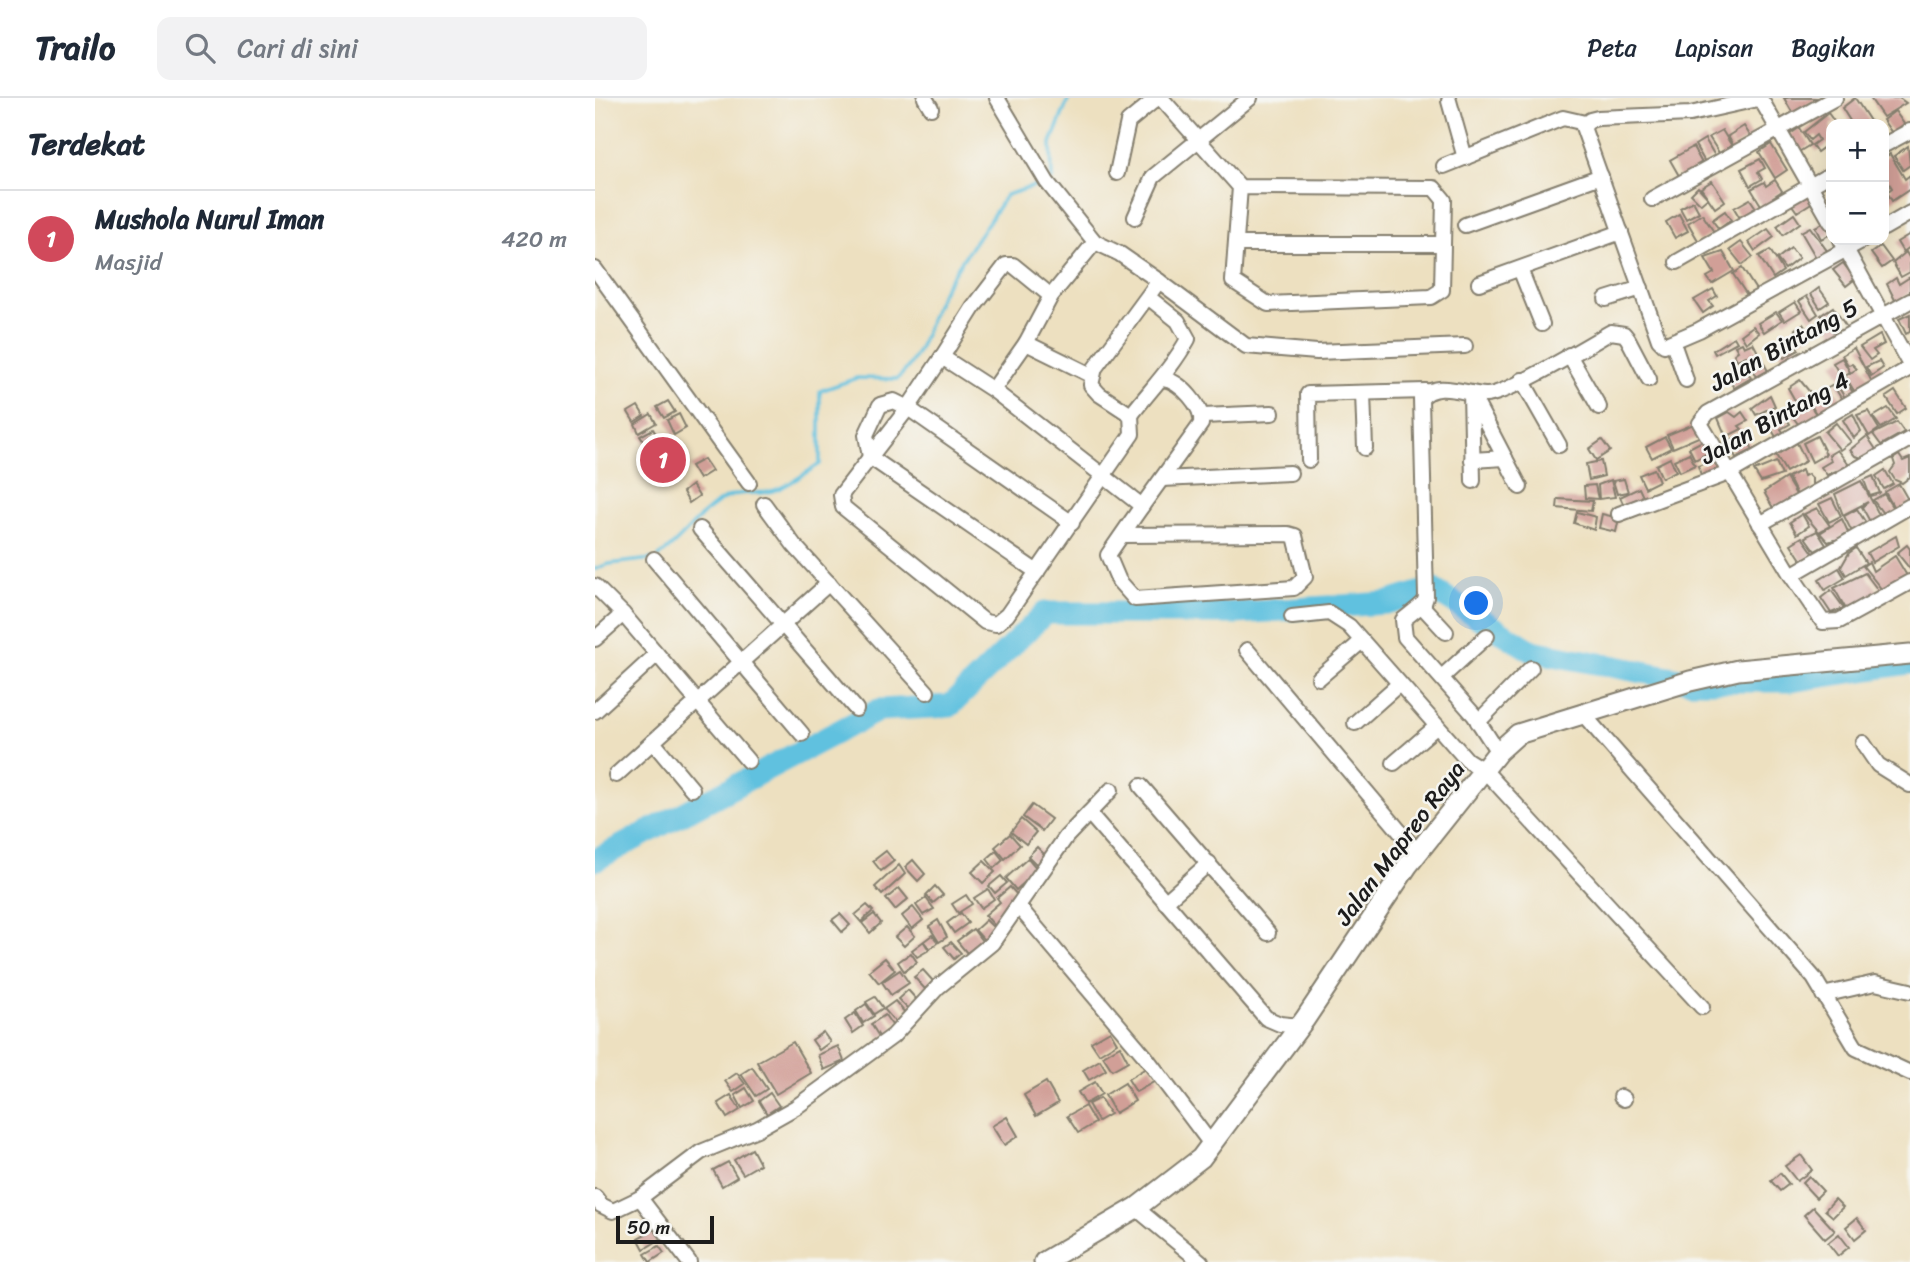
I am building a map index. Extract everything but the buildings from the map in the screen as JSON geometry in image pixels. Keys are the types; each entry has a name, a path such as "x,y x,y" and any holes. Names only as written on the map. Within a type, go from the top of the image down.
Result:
{"street":[{"path":"997,98 1047,182 1095,242 1120,254 1246,346 1317,352 1465,346"},
{"path":"1117,173 1128,122 1159,98 1240,187 1233,281 1268,304 1431,298 1442,290 1444,200 1434,188 1240,187"},
{"path":"1135,217 1153,177 1250,98"},
{"path":"1652,198 1835,98"},
{"path":"1444,166 1563,118 1585,123 1619,116 1691,114 1758,99 1826,213"},
{"path":"1449,101 1465,158"},
{"path":"1585,123 1585,132 1661,343 1672,343 1699,330 1844,245 1910,367"},
{"path":"1889,142 1910,131"},
{"path":"1465,225 1601,176"},
{"path":"1677,262 1826,177"},
{"path":"1889,225 1910,214"},
{"path":"1479,283 1621,232"},
{"path":"993,390 1026,343 1051,296 1095,242"},
{"path":"1235,244 1442,244"},
{"path":"1051,296 1013,265 1006,265 973,308 908,408 841,495 843,508 985,622 996,625 1007,615 1103,479 1132,434 1131,415 1163,379 1188,339 1178,321 1148,298"},
{"path":"595,269 749,483"},
{"path":"1520,269 1542,324"},
{"path":"1131,415 1099,394 1091,385 1095,368 1159,281"},
{"path":"1607,299 1640,288"},
{"name":"Jalan Bintang 5","path":"1729,474 1702,429 1702,419 1708,413 1910,301"},
{"path":"1309,460 1308,394 1426,391 1438,388 1487,396 1611,332 1619,333 1628,339 1649,379"},
{"path":"1026,343 1093,376"},
{"path":"1672,343 1686,380"},
{"path":"1569,355 1599,407"},
{"path":"942,357 993,390 1103,479 1142,506"},
{"name":"Jalan Bintang 4","path":"1619,514 1729,474 1910,367"},
{"path":"1122,535 1288,534 1296,536 1300,544 1305,577 1294,588 1135,599 1119,581 1107,561 1108,555 1142,506 1201,424 1203,416 1199,407 1172,380 1163,379"},
{"path":"1522,380 1559,445"},
{"path":"1426,391 1421,400 1426,597 1421,606 1403,620 1402,628 1405,637 1443,677 1478,722 1497,752"},
{"path":"1363,393 1365,448"},
{"path":"1471,393 1520,487"},
{"path":"1471,393 1473,481"},
{"path":"1037,572 870,457 866,435 880,405 894,401 908,408 1072,523"},
{"path":"1203,416 1272,413"},
{"path":"1760,524 1910,439"},
{"path":"1472,460 1505,458"},
{"path":"1162,479 1290,472"},
{"path":"1729,474 1819,618 1829,624 1910,582"},
{"path":"764,504 829,583 927,692"},
{"path":"1791,575 1910,506"},
{"path":"700,528 856,709"},
{"path":"654,559 802,734"},
{"path":"616,775 829,583"},
{"path":"595,586 623,614 748,761"},
{"path":"1421,606 1446,632"},
{"path":"1291,617 1329,613 1349,626 1467,760 1485,771 1702,1007"},
{"path":"595,639 623,614"},
{"path":"1443,677 1487,636"},
{"path":"1319,678 1362,641"},
{"path":"1247,650 1418,853"},
{"path":"595,711 657,654"},
{"name":"Jalan Mapreo Raya","path":"1044,1262 1136,1208 1190,1168 1212,1144 1300,1026 1418,853 1485,771 1497,752 1518,734 1690,681 1738,670 1910,654"},
{"path":"1478,722 1531,668"},
{"path":"1355,723 1399,684"},
{"path":"1583,714 1814,978 1856,1048 1910,1073"},
{"path":"1394,763 1437,726"},
{"path":"653,742 692,789"},
{"path":"1863,743 1878,765 1910,785"},
{"path":"1141,786 1268,933"},
{"path":"595,1197 601,1205 613,1211 640,1198 691,1159 776,1118 876,1050 947,979 992,943 1057,848 1111,790"},
{"path":"1089,813 1266,1018 1280,1024 1300,1026"},
{"path":"1165,902 1209,863"},
{"path":"1018,906 1144,1055 1212,1144"},
{"path":"1823,995 1875,984 1910,991"},
{"path":"640,1198 689,1262"},
{"path":"1136,1208 1201,1262"}],"waterway":[{"path":"1052,180 1051,143 1069,98"},
{"path":"659,556 678,541 703,514 722,500 739,494 778,489 820,464 820,391 857,378 897,379 914,359 946,285 1006,195 1045,183"},
{"path":"595,569 609,564 652,559"},
{"path":"595,860 879,710 950,706 1045,613 1237,613 1386,603 1432,589 1532,651 1690,681 1791,681 1910,663"}],"place":[{"name":"Mushola Nurul Iman","path":"663,460"}]}
